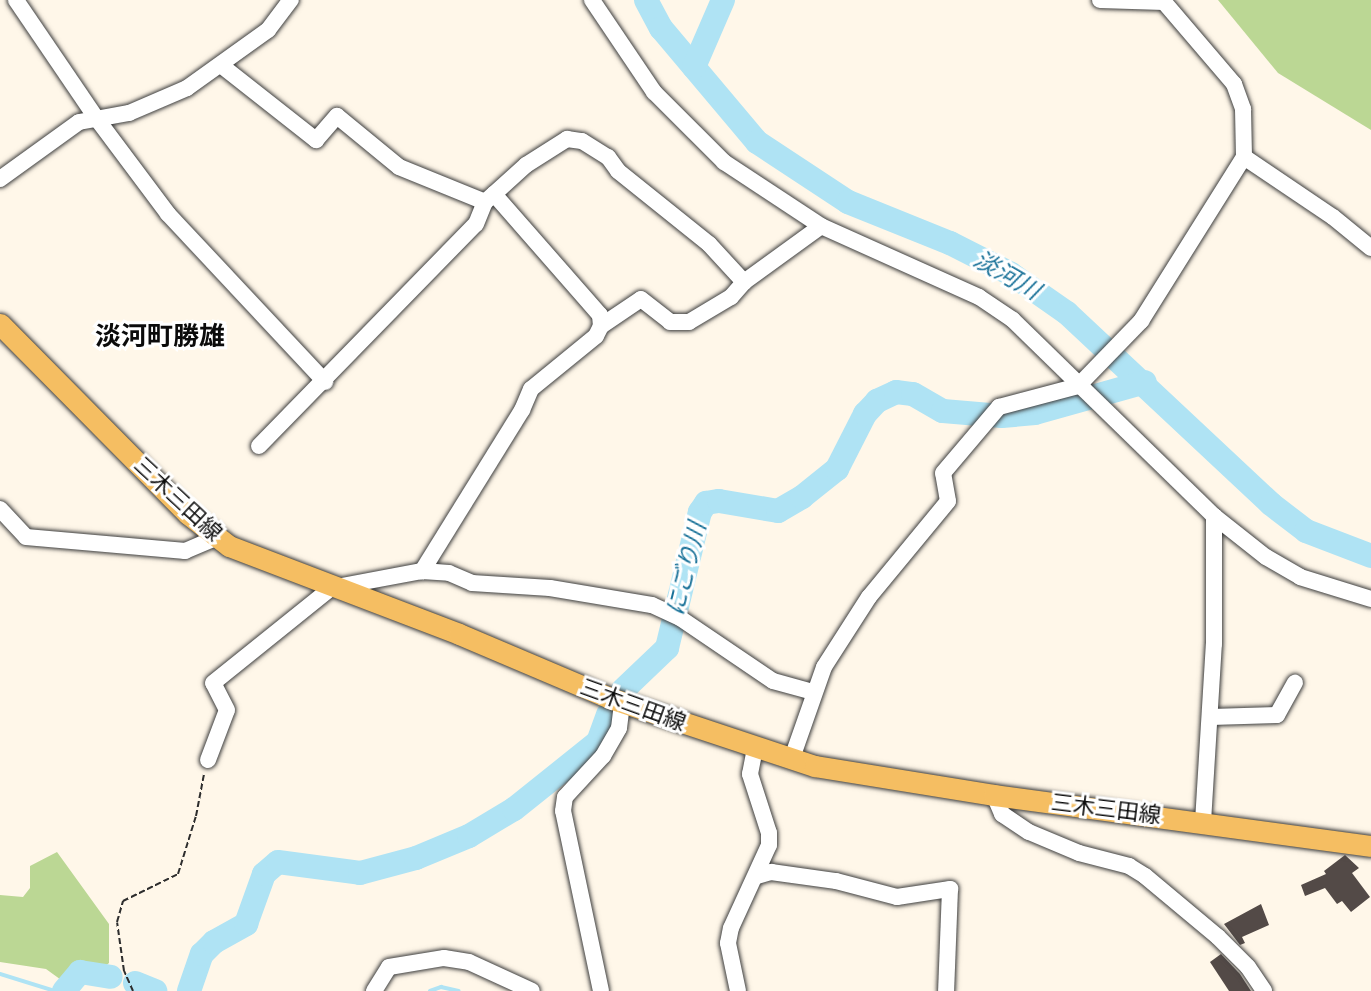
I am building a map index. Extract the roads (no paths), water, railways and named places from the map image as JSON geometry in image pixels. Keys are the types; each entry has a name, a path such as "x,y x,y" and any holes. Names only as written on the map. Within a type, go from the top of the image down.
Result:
{"main road":[{"name":"三木三田線","path":"0,324 216,538 257,560 459,634 622,703 815,766 994,795 1371,846"}],"street":[{"path":"16,0 97,119 168,214 325,382"},
{"path":"0,179 79,122 139,109 187,88 222,66 268,30 291,0"},
{"path":"592,0 654,92 724,162 821,226 864,242 979,297 1013,321 1214,516 1266,557 1300,577 1371,599"},
{"path":"792,758 813,692 824,667 869,597 948,501 943,473 999,407 1078,386 1134,325 1141,321 1244,157 1243,109 1234,84 1164,1 1100,0"},
{"path":"222,66 316,140 337,116 399,167 490,198 600,315 601,326"},
{"path":"259,446 325,382 476,224 490,198 526,165 567,139 582,141 608,157 618,171 709,244 744,282"},
{"path":"1244,157 1333,217 1371,248"},
{"path":"422,571 522,410 531,389 596,336 601,326 641,299 670,321 689,322 731,297 744,282 821,226"},
{"path":"0,509 27,537 185,551 216,538"},
{"path":"1203,822 1211,717 1214,516"},
{"path":"208,760 227,710 213,683 331,588 422,571 449,573 472,583 550,588 652,605 680,618 773,681 813,692"},
{"path":"1211,717 1277,715 1295,683"},
{"path":"602,991 564,811 565,797 603,756 619,728 622,703"},
{"path":"738,991 728,943 731,928 766,856 769,833 750,774 755,748"},
{"path":"994,795 1002,814 1029,832 1079,853 1129,866 1145,876 1218,937 1248,967 1264,991"},
{"path":"757,876 771,872 836,881 897,897 950,889 946,991"},
{"path":"374,991 389,967 444,958 469,962 532,991"}],"waterway":[{"name":"淡河川","path":"646,0 661,28 757,142 848,202 950,243 1011,274 1067,313 1271,504 1306,531 1371,556"},
{"path":"694,67 723,0"},
{"name":"にごり川","path":"623,690 667,648 700,512 706,503 719,501 778,511 802,497 837,469 865,414 877,401 896,392 913,394 943,411 1002,416 1035,413 1145,382"},
{"name":"にごり川","path":"189,991 202,954 214,942 246,924 264,874 278,862 360,873 416,858 469,836 514,809 598,742 608,715"},
{"name":"にごり川","path":"64,991 80,972 111,977"},
{"path":"0,974 55,991"},
{"name":"にごり川","path":"135,983 155,991"},
{"path":"430,991 441,987 459,991"}],"district":[{"name":"淡河町勝雄","path":"160,337"}]}
